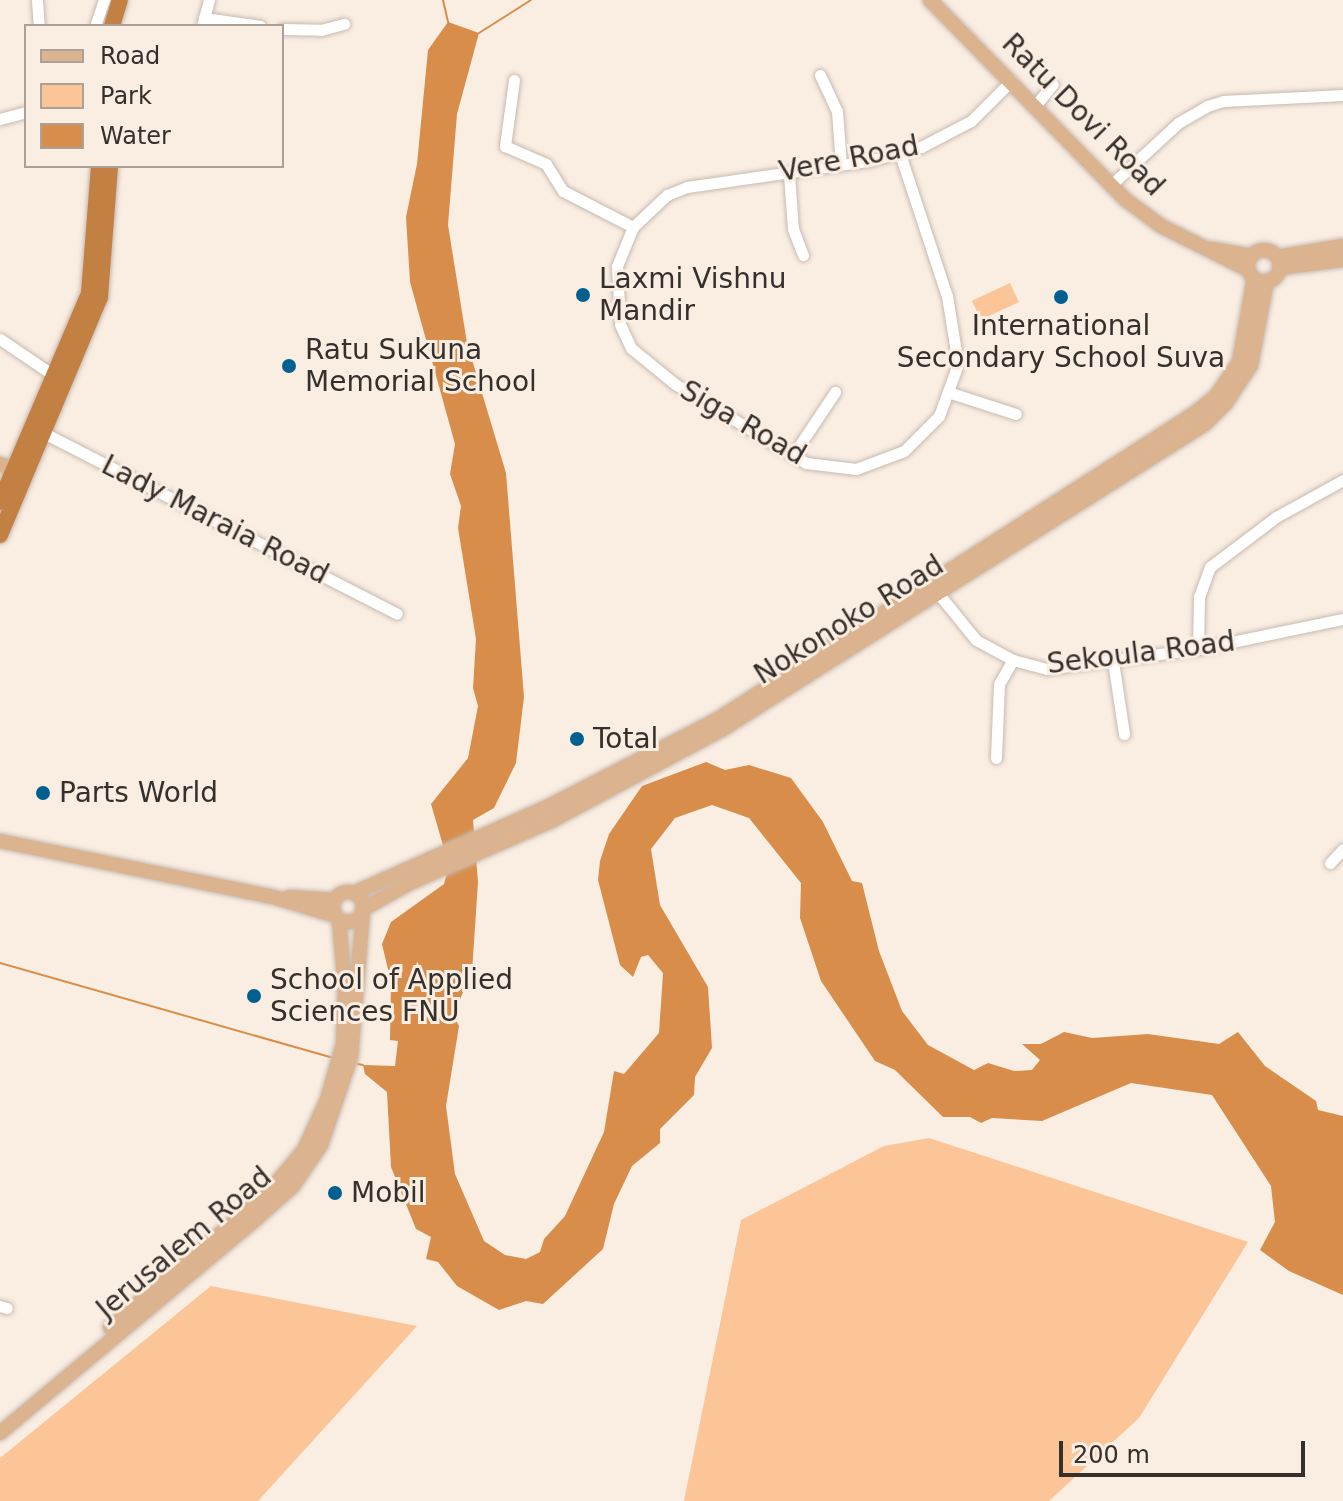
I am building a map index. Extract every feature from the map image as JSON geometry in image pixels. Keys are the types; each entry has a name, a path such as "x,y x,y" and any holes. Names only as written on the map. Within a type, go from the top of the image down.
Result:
{"highway":[{"path":"113,24 120,0"},
{"path":"123,24 129,0"},
{"path":"39,430 89,293 99,168"},
{"path":"0,502 14,469 39,430 100,297 110,168"},
{"path":"0,535 14,469"}],"main road":[{"name":"Ratu Dovi Road","path":"930,0 1112,184 1161,226 1255,271 1264,250 1278,262"},
{"path":"1255,271 1343,246"},
{"path":"1278,262 1343,260"},
{"name":"Nokonoko Road","path":"335,900 437,864 684,744 934,589 1208,404 1239,362 1255,271"},
{"path":"0,841 277,898 337,918"},
{"name":"Nokonoko Road","path":"337,918 352,922 363,911 437,864"},
{"path":"354,893 363,911"},
{"path":"277,898 335,900"},
{"name":"Jerusalem Road","path":"0,1420 268,1193 304,1150 327,1100 343,1044 345,989 335,900"},
{"name":"Jerusalem Road","path":"0,1433 293,1186 321,1145 351,1057 363,911"}],"street":[{"path":"37,0 39,24"},
{"path":"96,24 104,0"},
{"path":"209,0 203,22 232,24"},
{"path":"284,29 321,30 344,24"},
{"path":"820,75 837,111 841,164"},
{"path":"514,80 505,146 546,164 567,194 633,227"},
{"name":"Vere Road","path":"667,195 687,187 789,174 900,154 947,137 971,121 1011,81"},
{"path":"1035,106 1053,84"},
{"path":"1112,184 1178,123 1207,106 1223,101 1343,95"},
{"path":"0,119 24,113"},
{"name":"Siga Road","path":"667,195 633,227 621,249 615,285 620,324 631,348 675,384 793,455 825,469 856,469 890,459 930,428 951,393 958,339 900,154"},
{"path":"789,174 793,229 803,255"},
{"path":"0,339 56,377"},
{"path":"793,455 835,392"},
{"path":"951,393 1016,414"},
{"name":"Lady Maraia Road","path":"39,430 397,614"},
{"path":"1198,649 1200,587 1221,557 1343,480"},
{"name":"Sekoula Road","path":"934,589 953,616 976,640 1013,660 1046,669 1198,649 1342,621"},
{"path":"996,758 999,684 1013,660"},
{"path":"1113,661 1124,734"},
{"path":"1330,863 1343,849"}],"green space":[{"path":"1010,283 1019,302 981,320 972,301"},
{"path":"929,1138 1248,1242 1139,1418 1049,1501 684,1501 741,1220 884,1146"},
{"path":"211,1286 417,1326 258,1501 0,1501 0,1458"}],"water":[{"path":"448,22 479,33 457,114 448,225 467,343 506,473 524,697 516,763 494,808 473,820 478,882 472,972 453,1015 459,1026 446,1106 455,1174 484,1241 505,1255 526,1259 540,1252 544,1239 565,1216 604,1132 614,1071 624,1074 659,1033 663,973 648,955 641,957 633,977 620,965 598,880 600,861 609,834 642,786 706,762 725,770 749,765 791,778 823,822 852,881 862,883 879,951 902,1011 928,1045 974,1070 988,1063 1014,1071 1032,1070 1040,1060 1022,1044 1041,1044 1064,1032 1092,1038 1148,1034 1219,1044 1238,1032 1265,1066 1316,1101 1318,1110 1343,1116 1343,1295 1289,1271 1260,1250 1275,1222 1271,1186 1212,1095 1131,1083 1042,1121 992,1118 981,1123 970,1117 943,1117 895,1070 875,1061 821,981 800,918 801,883 749,818 712,805 675,818 651,849 660,905 708,987 712,1048 695,1077 694,1095 660,1129 660,1143 632,1166 614,1204 603,1249 543,1304 526,1301 499,1310 457,1286 438,1262 426,1259 431,1237 416,1229 391,1167 387,1092 365,1074 363,1065 395,1066 398,1041 390,1040 391,982 382,944 391,922 444,884 449,866 431,804 468,758 478,706 473,688 476,639 458,528 461,506 450,474 455,444 410,282 406,217 417,164 428,50"}],"waterway":[{"path":"443,0 448,22"},
{"path":"479,33 531,0"},
{"path":"0,963 331,1057"},
{"path":"358,1064 363,1065"}],"place":[{"name":"Laxmi Vishnu Mandir","path":"583,295"},
{"name":"International Secondary School Suva","path":"1061,297"},
{"name":"Ratu Sukuna Memorial School","path":"289,366"},
{"name":"Total","path":"577,739"},
{"name":"Parts World","path":"43,793"},
{"name":"School of Applied Sciences FNU","path":"254,996"},
{"name":"Mobil","path":"335,1193"}]}
